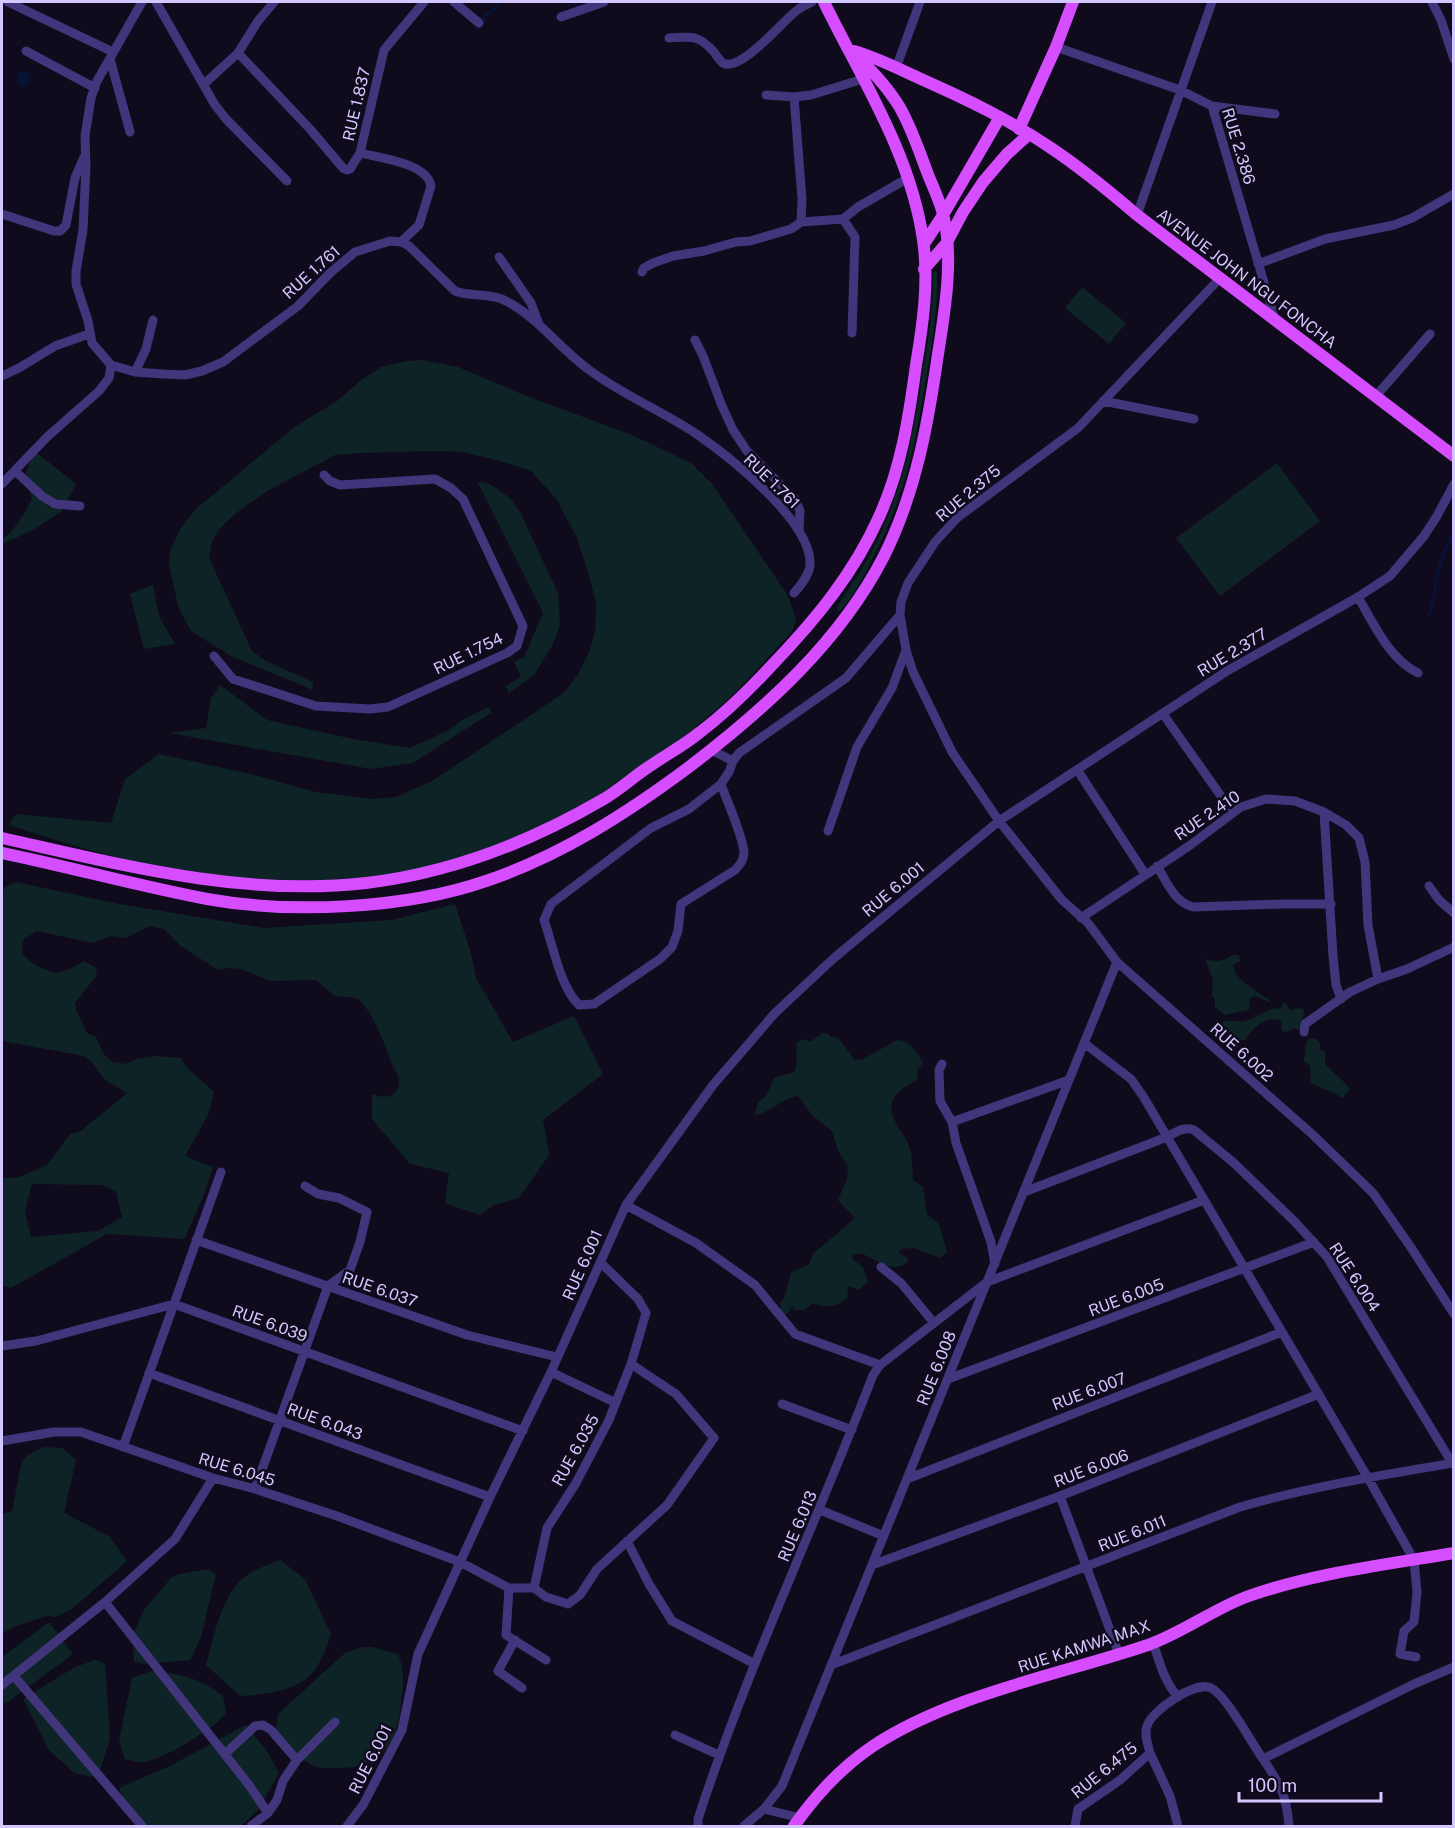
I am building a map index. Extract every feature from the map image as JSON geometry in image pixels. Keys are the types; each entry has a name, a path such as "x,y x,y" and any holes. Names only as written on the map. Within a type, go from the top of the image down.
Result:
{"main road":[{"path":"2,838 191,879 286,887 337,885 402,878 476,858 553,826 604,799 698,734 729,708 806,630 844,581 879,518 891,485 902,448 922,327 924,269 924,244 918,209 908,178 892,136 850,49 824,2"},
{"path":"924,269 946,244 982,182 1023,132 1073,2"},
{"path":"2,853 210,900 269,907 376,903 443,893 485,882 548,856 601,828 664,785 756,714 824,643 862,594 884,555 905,509 917,473 927,429 942,331 948,268 944,215 901,108 874,73 850,49"},
{"name":"AVENUE JOHN NGU FONCHA","path":"850,49 1000,117 1048,146 1454,456"},
{"path":"924,244 944,215 1000,117"},
{"name":"RUE KAMWA MAX","path":"797,1822 831,1781 850,1763 913,1722 1004,1689 1153,1643 1244,1598 1295,1582 1454,1553"}],"street":[{"path":"9,2 112,56 130,132"},
{"path":"2,484 47,437 99,391 109,378 111,365 97,351 89,334 88,321 76,284 83,230 85,136 94,88 142,2"},
{"path":"156,2 215,105 287,181"},
{"path":"204,84 238,53 258,21 274,2"},
{"name":"RUE 1.837","path":"238,53 310,129 343,168 350,169 360,153 384,50 424,2"},
{"path":"454,2 479,23"},
{"path":"561,17 604,2"},
{"path":"669,38 702,39 723,63 729,64 741,60 761,46 797,10 812,2"},
{"path":"896,68 920,2"},
{"path":"1137,215 1212,2"},
{"path":"1432,2 1441,20 1454,59"},
{"name":"RUE 2.386","path":"1056,47 1180,90 1212,106 1275,320"},
{"path":"26,51 94,88"},
{"path":"766,95 794,97 826,91 863,79"},
{"path":"794,97 802,199 801,222"},
{"path":"1212,106 1275,114"},
{"path":"2,214 60,231 66,225 75,178 86,152"},
{"path":"360,153 417,168 426,174 430,181 431,186 419,225 401,242"},
{"path":"642,272 652,263 673,256 750,241 790,229 801,222 843,219 858,207 908,178"},
{"path":"1258,264 1325,239 1394,225 1412,218 1454,194"},
{"path":"843,219 855,237 852,333"},
{"name":"RUE 1.761","path":"111,365 135,372 185,375 202,371 223,362 298,306 330,273 355,252 390,241 401,242 409,246 455,291 464,295 501,299 520,309 588,369 698,435 739,468 783,509 799,530 807,548 811,563 802,584 794,593"},
{"path":"499,257 531,303 540,327"},
{"name":"RUE 2.375","path":"999,821 952,752 913,672 906,650 900,615 901,602 908,583 935,542 957,519 1078,428 1221,277"},
{"path":"135,372 146,349 153,320"},
{"path":"2,376 55,346 89,334"},
{"path":"1376,396 1430,334"},
{"path":"694,340 703,356 733,430 747,451 795,499 800,511 799,530"},
{"path":"1103,401 1194,419"},
{"path":"15,471 42,496 55,504 80,506"},
{"name":"RUE 1.754","path":"214,656 232,679 315,706 370,709 388,707 507,653 517,646 523,626 463,499 451,488 435,480 340,485 330,481 324,475"},
{"name":"RUE 2.377","path":"999,821 1247,659 1358,597 1390,576 1424,536 1454,484"},
{"path":"1358,597 1386,644 1406,667 1418,673"},
{"path":"721,784 742,842 744,855 741,863 735,870 681,904 678,931 672,947 660,959 594,1004 579,1005 573,1000 565,984 544,920 551,904 651,828 689,809 721,784 739,753 846,678 900,615"},
{"path":"828,831 857,747 892,688 906,650"},
{"path":"1163,714 1233,813"},
{"path":"711,750 733,761"},
{"path":"1078,771 1145,874"},
{"name":"RUE 2.410","path":"1082,918 1252,802 1266,799 1295,801 1324,812 1346,825 1359,838 1365,862 1368,925 1378,979"},
{"path":"1324,812 1335,975 1341,999"},
{"name":"RUE 6.002","path":"999,821 1062,900 1088,923 1118,962 1312,1134 1366,1186 1410,1246 1454,1314"},
{"name":"RUE 6.001","path":"347,1827 363,1805 402,1730 418,1654 490,1497 551,1372 626,1205 713,1085 775,1013 834,958 999,821"},
{"path":"1157,866 1177,898 1183,904 1193,907 1330,904"},
{"path":"1429,886 1439,900 1454,913"},
{"path":"1304,1032 1305,1024 1350,992 1454,947"},
{"name":"RUE 6.008","path":"744,1827 764,1809 782,1785 1118,962"},
{"path":"1084,1043 1112,1062 1131,1079 1368,1478 1414,1560 1417,1592 1414,1622 1404,1631 1400,1654 1416,1657"},
{"path":"942,1064 939,1070 940,1101 952,1122 956,1143 991,1242 995,1264"},
{"path":"952,1122 1069,1080"},
{"name":"RUE 6.004","path":"1167,1137 1181,1129 1194,1130 1234,1163 1314,1242 1327,1257 1453,1463"},
{"path":"1024,1192 1167,1137"},
{"path":"123,1447 221,1172"},
{"path":"255,1489 328,1286 350,1270 367,1212 339,1198 318,1194 305,1186"},
{"path":"987,1282 1204,1200"},
{"path":"626,1205 696,1243 755,1286 795,1334 880,1365"},
{"name":"RUE 6.037","path":"196,1240 467,1335 557,1357"},
{"name":"RUE 6.005","path":"948,1379 1314,1242"},
{"name":"RUE 6.035","path":"534,1588 547,1528 576,1483 616,1403 632,1364 646,1313 638,1299 600,1262"},
{"path":"881,1267 901,1283 934,1323"},
{"name":"RUE 6.013","path":"698,1827 698,1819 718,1755 820,1510 873,1375 880,1365 987,1282"},
{"path":"2,1346 36,1341 174,1304"},
{"name":"RUE 6.039","path":"174,1304 523,1431"},
{"name":"RUE 6.007","path":"907,1479 1282,1332"},
{"path":"460,1562 509,1588 534,1588 546,1597 568,1604 580,1595 597,1569 667,1505 714,1438 676,1394 632,1364"},
{"path":"551,1372 616,1403"},
{"name":"RUE 6.043","path":"149,1373 490,1497"},
{"name":"RUE 6.006","path":"872,1565 1060,1496 1318,1394"},
{"path":"782,1404 852,1430"},
{"name":"RUE 6.045","path":"2,1441 69,1431 81,1432 213,1478 338,1516 460,1562"},
{"name":"RUE 6.011","path":"831,1665 1270,1498 1453,1463"},
{"path":"2,1685 105,1602 175,1539 213,1478"},
{"path":"1060,1496 1119,1654"},
{"path":"820,1510 884,1536"},
{"path":"627,1541 649,1584 672,1621 755,1664"},
{"path":"509,1588 506,1635 546,1660"},
{"path":"105,1602 225,1754 268,1813"},
{"path":"515,1640 498,1671 522,1688"},
{"path":"1153,1643 1165,1677 1178,1696"},
{"path":"1263,1759 1414,1684 1454,1667"},
{"path":"14,1676 142,1827"},
{"name":"RUE 6.475","path":"1075,1827 1077,1809 1120,1780 1150,1754 1146,1736 1147,1724 1155,1714 1178,1696 1199,1685 1210,1687 1221,1696 1284,1792 1289,1827"},
{"path":"251,1827 268,1813 277,1800 283,1781 297,1760 335,1722"},
{"path":"225,1754 255,1726 263,1725 271,1730 297,1760"},
{"path":"675,1735 718,1755"},
{"path":"1150,1754 1170,1796 1178,1827"},
{"path":"764,1809 797,1822"}],"green space":[{"path":"935,271 937,272 937,285 933,334 918,426 906,474 899,498 879,546 854,593 838,612 838,605 866,562 884,527 905,464 915,421 926,351"},
{"path":"1082,287 1126,323 1109,344 1065,308"},
{"path":"422,360 458,367 524,395 632,435 691,463 713,485 788,596 796,619 792,632 746,682 716,710 639,769 555,819 510,840 418,871 355,880 259,880 221,877 129,860 9,825 16,814 111,823 125,779 159,754 251,774 316,792 372,799 396,797 432,781 565,692 579,673 590,650 595,632 596,603 577,538 557,500 531,471 463,452 335,455 269,490 236,513 220,528 212,542 209,558 252,651 266,661 313,682 313,690 231,656 191,631 179,609 169,565 171,548 181,528 196,509 293,428 337,401 361,380 381,367"},
{"path":"36,452 76,484 61,512 31,531 2,544 2,540 19,521 32,499 26,474"},
{"path":"1277,463 1320,521 1220,596 1176,538"},
{"path":"477,481 490,484 511,499 521,514 558,593 560,625 552,646 534,675 509,693 506,686 521,677 514,662 524,657 543,613"},
{"path":"153,585 159,616 175,644 144,649 130,594"},
{"path":"220,685 267,720 353,739 410,748 447,731 488,707 492,712 413,763 371,769 169,733 206,728 211,698"},
{"path":"16,882 119,904 263,928 392,920 455,904 470,950 476,978 513,1042 574,1016 603,1074 543,1120 549,1155 519,1198 494,1205 479,1215 445,1203 449,1173 410,1164 372,1119 372,1094 386,1097 394,1094 399,1079 369,1011 357,998 335,996 316,980 271,981 241,969 218,970 181,946 164,929 150,926 125,938 111,936 93,943 37,931 24,939 22,946 23,954 35,964 46,970 57,972 67,970 84,961 95,967 97,975 75,1003 76,1009 87,1033 96,1037 103,1053 112,1062 125,1064 137,1059 156,1056 181,1058 188,1069 214,1092 209,1113 185,1156 213,1167 202,1200 184,1239 107,1234 11,1288 2,1286 2,1178 17,1178 47,1165 70,1134 81,1131 127,1093 105,1080 92,1062 84,1056 2,1041 2,903 4,888","holes":["32,1184 102,1185 116,1191 122,1217 98,1231 31,1237 25,1211"]},
{"path":"1232,955 1239,955 1240,961 1233,965 1239,977 1273,1003 1254,996 1250,999 1249,1010 1225,1015 1215,1007 1215,999 1212,996 1213,980 1205,959 1219,961"},
{"path":"1285,1002 1290,1010 1300,1008 1304,1010 1302,1029 1293,1029 1285,1033 1281,1029 1282,1020 1275,1019 1260,1023 1245,1040 1222,1033 1221,1023 1245,1021 1268,1010 1282,1009"},
{"path":"823,1033 838,1038 854,1060 863,1059 897,1040 910,1045 919,1055 923,1063 918,1069 917,1080 894,1097 891,1108 892,1115 910,1148 913,1180 923,1187 927,1214 939,1224 947,1252 940,1258 914,1248 900,1249 899,1253 908,1258 907,1263 890,1267 864,1255 853,1255 852,1259 863,1267 868,1282 859,1290 849,1286 847,1292 849,1297 836,1305 823,1306 813,1303 804,1310 794,1310 792,1307 784,1315 781,1313 780,1303 785,1296 791,1273 809,1264 813,1254 855,1218 838,1200 847,1179 848,1167 838,1150 832,1131 812,1115 798,1096 755,1115 758,1102 766,1096 774,1078 794,1072 797,1043 802,1039 810,1042"},
{"path":"1309,1039 1316,1039 1320,1044 1320,1050 1325,1052 1325,1063 1350,1089 1343,1098 1311,1083 1310,1066 1304,1061 1306,1043"},
{"path":"44,1447 62,1448 76,1460 64,1513 109,1536 127,1561 72,1609 56,1617 47,1616 13,1627 2,1634 2,1514 12,1511 22,1461 28,1455"},
{"path":"280,1560 305,1579 331,1634 318,1665 306,1679 279,1691 240,1696 206,1665 215,1631 228,1597 242,1579 255,1570"},
{"path":"209,1569 216,1574 201,1637 190,1660 146,1664 134,1662 133,1634 144,1610 171,1578 179,1574"},
{"path":"49,1622 73,1654 5,1704 2,1699 2,1657"},
{"path":"363,1647 398,1654 403,1679 399,1718 395,1731 384,1751 365,1764 337,1768 314,1766 298,1756 275,1734 278,1714 346,1652"},
{"path":"95,1660 105,1663 110,1739 99,1773 92,1777 74,1773 49,1750 23,1699 75,1667"},
{"path":"151,1671 180,1675 206,1684 223,1696 226,1713 211,1727 164,1755 144,1762 125,1759 119,1741 132,1678"},
{"path":"246,1725 267,1751 279,1773 258,1810 241,1826 146,1826 126,1805 119,1788 170,1766"}],"water":[{"path":"18,72 29,73 28,86 17,85"}],"waterway":[{"path":"478,28 484,16 500,2"},
{"path":"574,2 576,6"},
{"path":"1429,615 1441,563 1454,533"}]}
